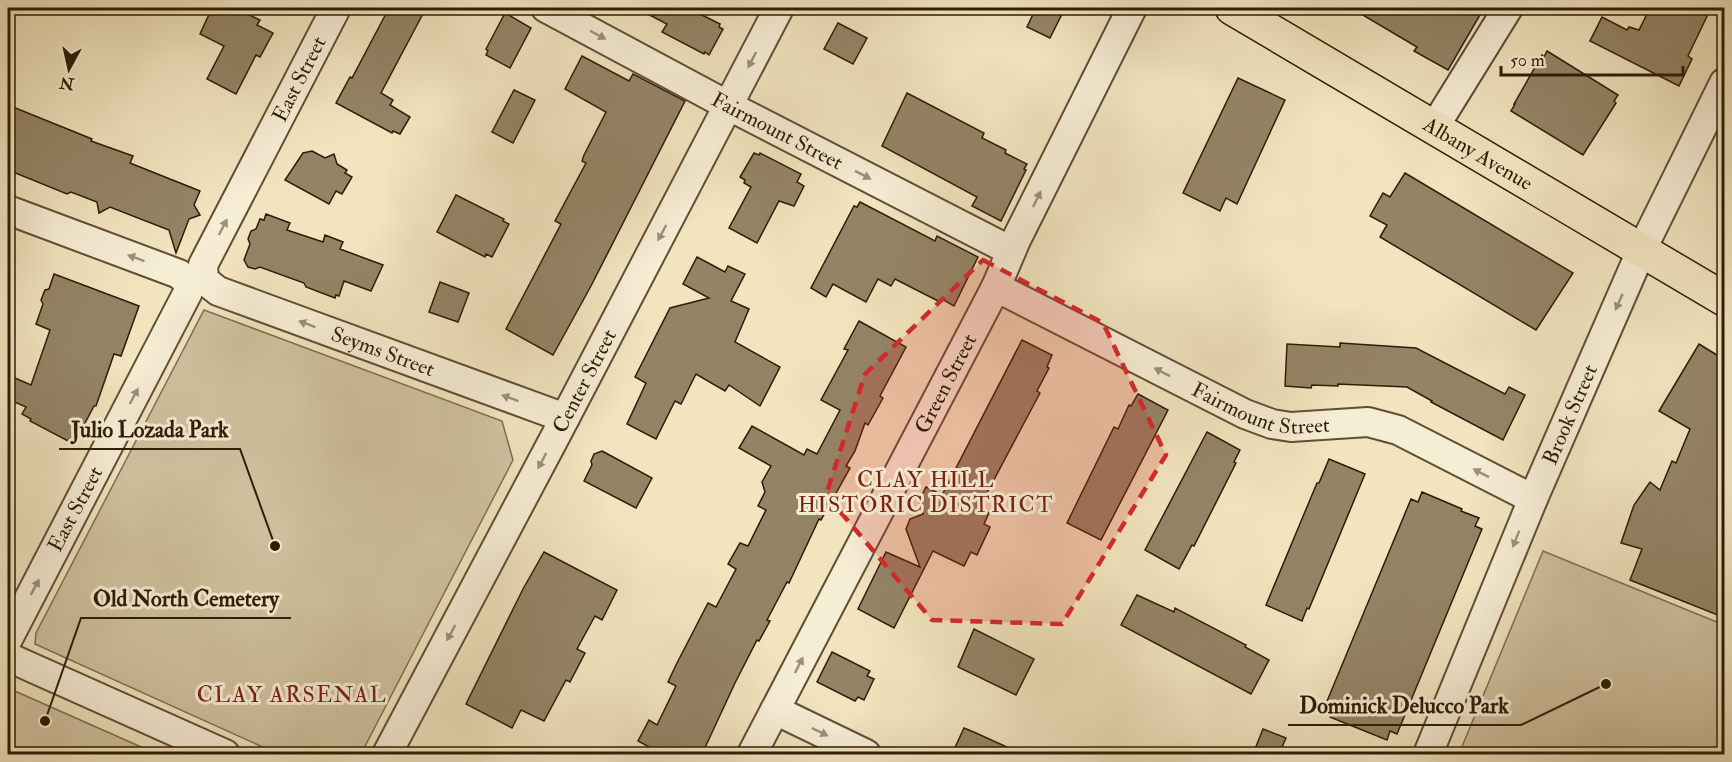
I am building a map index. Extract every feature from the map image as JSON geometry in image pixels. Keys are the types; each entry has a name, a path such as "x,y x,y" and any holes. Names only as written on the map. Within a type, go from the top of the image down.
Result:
{"highway":[{"name":"Albany Avenue","path":"1235,8 1725,298"}],"street":[{"name":"East Street","path":"8,639 336,8"},
{"name":"Fairmount Street","path":"546,8 729,106 1011,251"},
{"name":"Center Street","path":"387,754 779,8"},
{"name":"Green Street","path":"752,754 996,287 1011,251 1132,8"},
{"path":"1435,126 1508,8"},
{"name":"Brook Street","path":"1428,754 1533,500 1642,249 1725,83"},
{"name":"Seyms Street","path":"8,210 179,274 218,291 565,418"},
{"name":"Fairmount Street","path":"996,287 1245,414 1272,424 1292,427 1368,423 1398,430 1533,500"},
{"path":"8,657 225,754"},
{"path":"776,710 866,754"}],"highlighted area":[{"path":"983,260 1103,323 1166,455 1062,624 932,620 826,495 865,374"}],"shaded area":[{"path":"204,310 502,421 513,460 361,754 278,754 35,644 36,633"},
{"path":"1543,551 1724,625 1724,744 1720,754 1459,754"},
{"path":"8,688 157,754 8,754"}],"building":[{"path":"212,8 235,8 260,20 257,25 273,33 260,57 256,55 236,94 207,79 224,46 200,34"},
{"path":"389,8 426,8 381,93 393,100 390,105 410,117 400,134 393,131 392,133 336,103"},
{"path":"636,8 688,8 720,24 719,27 723,29 709,55 705,52 704,54 662,32 667,24"},
{"path":"1036,8 1065,8 1050,38 1027,27"},
{"path":"1351,8 1484,8 1448,70 1414,51 1417,47"},
{"path":"1650,8 1711,8 1688,56 1692,59 1679,86 1590,41 1602,17 1627,30 1629,27 1639,30"},
{"path":"505,13 531,28 510,68 486,55 488,51 486,49"},
{"path":"838,23 867,38 853,64 824,49"},
{"path":"1547,51 1618,95 1614,101 1616,103 1583,155 1511,111 1542,55 1544,57"},
{"path":"582,56 629,81 633,74 685,101 591,286 553,355 506,329 561,224 555,221 586,163 582,161 584,155 606,112 565,89"},
{"path":"1238,78 1285,100 1237,204 1226,198 1220,211 1183,193"},
{"path":"514,90 535,100 513,143 492,132"},
{"path":"907,93 984,133 982,138 1027,164 1001,221 972,206 977,197 882,146"},
{"path":"8,105 92,139 91,141 133,156 130,163 200,191 194,205 200,215 189,219 176,253 169,230 110,207 99,213 97,202 71,192 67,194 8,170"},
{"path":"312,151 325,158 334,154 337,164 347,170 345,173 352,177 342,194 336,191 329,204 285,180 303,153"},
{"path":"754,153 759,155 760,153 801,174 797,182 804,186 794,206 779,201 757,243 729,228 751,187 740,177"},
{"path":"1405,173 1573,273 1536,330 1380,237 1387,225 1370,216 1383,193 1390,197"},
{"path":"456,195 504,219 503,221 509,224 492,257 486,254 485,257 437,232"},
{"path":"860,202 935,241 937,236 978,257 954,306 942,299 940,302 895,279 891,286 878,279 866,302 833,284 826,297 811,288 854,206 857,207"},
{"path":"266,214 290,223 287,230 323,242 325,235 343,242 340,249 383,265 371,291 344,281 339,296 336,295 335,298 306,287 304,283 260,267 255,269 248,267 244,260 250,244 248,239 251,231 256,229 260,219 264,220"},
{"path":"697,257 725,272 728,266 745,274 731,301 749,309 735,342 780,367 760,406 729,385 725,391 696,374 681,404 675,401 656,439 627,424 646,383 635,377 670,308 709,298 683,284"},
{"path":"54,274 139,306 121,356 114,354 96,406 75,442 69,439 68,441 30,421 31,419 22,414 26,407 8,399 8,375 31,385 50,330 36,324 43,304 41,300 45,290 49,289"},
{"path":"440,282 469,293 458,322 429,312"},
{"path":"859,321 906,347 880,396 883,398 868,425 865,423 855,451 846,466 850,468 821,520 819,519 789,583 787,582 767,620 770,621 759,641 757,640 735,683 702,754 662,754 638,741 649,720 657,725 676,686 668,682 677,663 708,603 716,607 736,569 728,564 740,543 748,546 766,510 758,506 765,492 762,482 771,466 739,448 752,426 804,455 807,449 817,454 840,410 821,400 848,350 844,349"},
{"path":"1022,340 1052,355 1047,367 1049,368 1037,391 1040,393 979,508 989,513 984,524 990,527 977,555 971,552 964,566 933,551 894,628 858,609 886,552 920,567 906,529 910,519 923,514 919,501 926,487 942,495"},
{"path":"1340,343 1416,348 1505,394 1509,387 1525,395 1503,440 1407,387 1338,384 1338,386 1312,385 1311,388 1285,386 1287,344 1340,347"},
{"path":"1699,344 1725,360 1725,618 1630,580 1642,549 1621,543 1634,505 1650,482 1660,490 1672,461 1676,463 1690,429 1659,411"},
{"path":"1138,394 1168,410 1101,540 1067,523 1114,427 1118,429 1129,405 1131,406"},
{"path":"1207,432 1240,450 1234,462 1236,463 1194,546 1192,545 1179,569 1145,550"},
{"path":"602,451 652,478 636,508 584,481 592,465 594,454"},
{"path":"1329,459 1365,474 1302,621 1266,605"},
{"path":"1422,492 1479,518 1475,526 1482,529 1397,734 1390,731 1387,740 1330,717 1333,709 1325,706 1411,499 1418,502"},
{"path":"544,552 617,590 602,620 595,616 577,649 585,653 570,682 566,680 544,721 521,710 512,728 466,704"},
{"path":"1137,595 1174,612 1175,608 1246,645 1245,647 1269,660 1251,694 1121,625"},
{"path":"974,629 1034,659 1016,695 958,667"},
{"path":"832,652 870,671 867,676 874,679 864,700 858,697 855,701 817,682"},
{"path":"964,728 976,733 1022,754 952,754"},
{"path":"1263,729 1286,738 1279,754 1253,754"}],"place":[{"name":"Julio Lozada Park","path":"275,546"},
{"name":"Dominick Delucco Park","path":"1606,684"},
{"name":"Old North Cemetery","path":"45,721"}],"district":[{"name":"CLAY HILL HISTORIC DISTRICT","path":"926,492"},
{"name":"CLAY ARSENAL","path":"292,694"}]}
